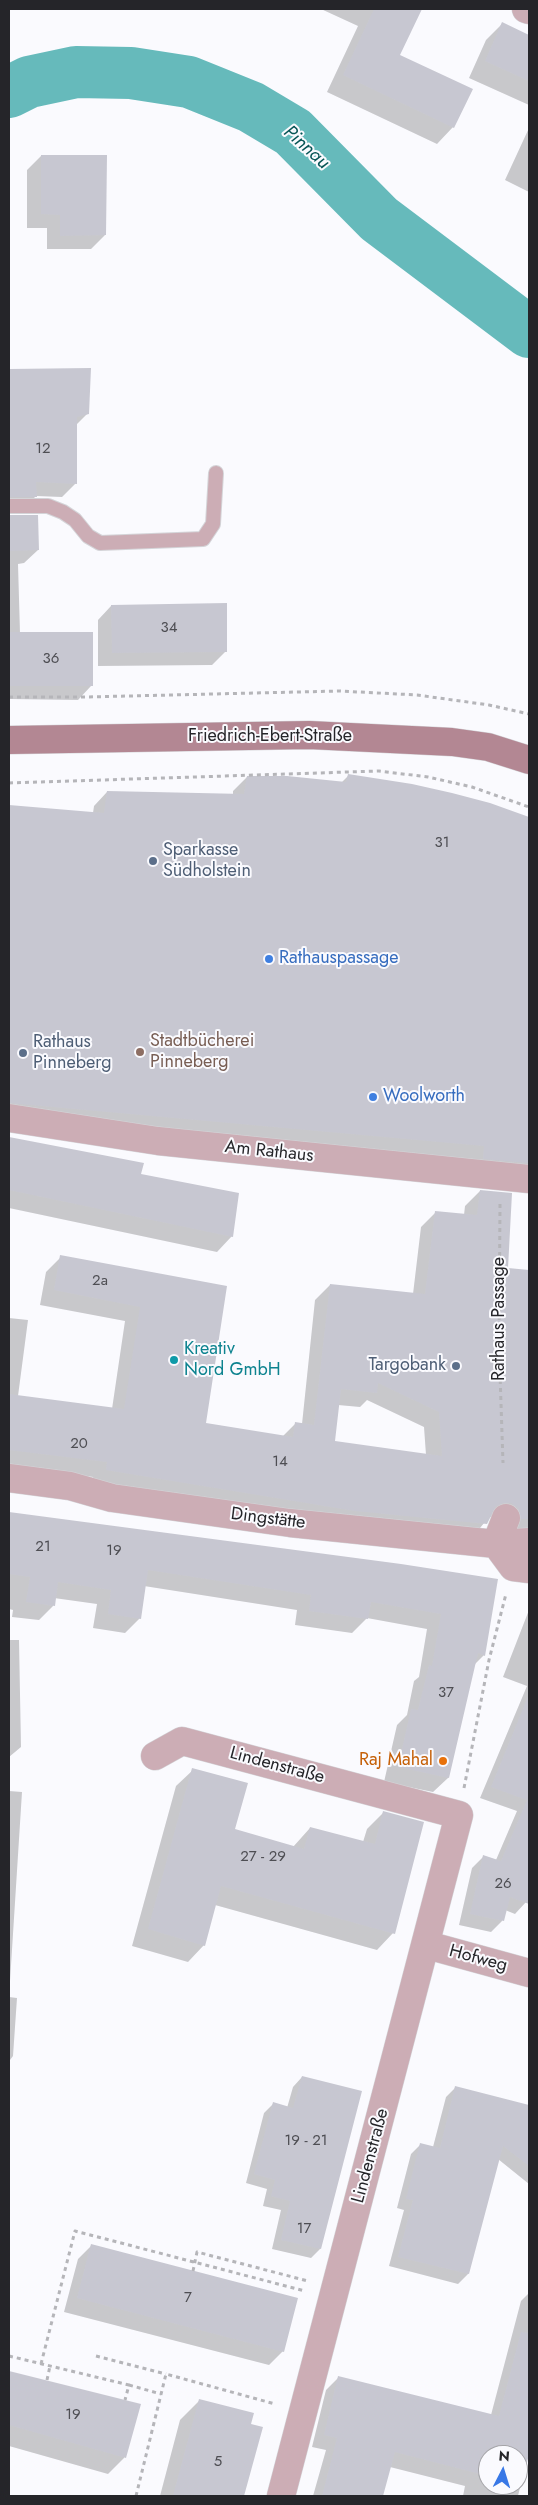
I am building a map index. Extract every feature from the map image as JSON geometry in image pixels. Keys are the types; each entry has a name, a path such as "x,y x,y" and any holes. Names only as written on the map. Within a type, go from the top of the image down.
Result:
{"main road":[{"name":"Friedrich-Ebert-Straße","path":"9,740 309,734 452,742 488,747 529,760"}],"street":[{"name":"Am Rathaus","path":"9,1118 158,1141 529,1179"},
{"name":"Dingstätte","path":"9,1478 70,1486 112,1498 270,1520 496,1544 529,1542"},
{"path":"506,1518 496,1544 521,1568"},
{"name":"Lindenstraße","path":"155,1756 182,1741 459,1815 281,2496"},
{"name":"Hofweg","path":"426,1945 529,1973"}],"lane":[{"path":"9,506 48,506 63,512 76,520 88,536 100,543 203,539 213,524 216,473"}],"path":[{"path":"9,697 86,698 340,691 417,695 489,705 529,714"},
{"path":"9,783 379,771 428,777 472,787 529,807"},
{"name":"Rathaus Passage","path":"500,1176 499,1344 503,1463"},
{"path":"459,1815 489,1660 521,1568"},
{"path":"41,2364 74,2231 307,2291"},
{"path":"193,2271 197,2252 336,2288"},
{"path":"9,2356 161,2394"},
{"path":"96,2356 303,2412"},
{"path":"47,2380 50,2366"},
{"path":"136,2496 166,2374"},
{"path":"125,2400 129,2385"}],"building":[{"path":"374,9 422,9 400,55 473,89 454,128 343,75"},
{"path":"502,22 529,35 529,81 485,61"},
{"path":"41,155 107,155 106,235 60,236 60,215 41,214"},
{"path":"91,368 89,414 77,417 77,484 36,482 37,497 9,497 9,369"},
{"path":"9,515 38,515 39,550 9,551"},
{"path":"227,603 227,652 112,653 111,605"},
{"path":"9,632 93,632 93,686 9,686"},
{"name":"Rathauspassage","path":"348,774 412,784 452,793 490,803 529,817 529,1163 483,1159 484,1146 9,1103 9,805 104,813 107,791 244,794 247,776 287,776 346,782"},
{"path":"9,1137 144,1163 141,1174 239,1193 233,1237 9,1190"},
{"path":"480,1190 512,1193 508,1268 529,1270 529,1519 521,1519 518,1508 511,1503 496,1506 487,1524 355,1511 106,1470 107,1462 9,1450 9,1394 124,1409 140,1307 54,1290 60,1255 227,1286 206,1423 293,1437 295,1422 314,1425 330,1284 425,1294 435,1211 477,1215","holes":["378,1383 439,1412 442,1456 335,1441 341,1389 377,1393"]},
{"path":"9,1512 401,1564 498,1579 485,1656 478,1653 449,1778 398,1767 411,1709 418,1710 429,1665 432,1666 441,1614 371,1602 368,1619 309,1611 311,1595 148,1570 141,1619 108,1614 111,1590 58,1582 55,1606 26,1602 30,1577 9,1574"},
{"path":"529,1694 529,1904 510,1897 504,1921 470,1914 483,1855 501,1861 527,1800 491,1787"},
{"path":"192,1768 248,1783 235,1829 304,1849 310,1827 375,1844 383,1811 424,1822 395,1934 221,1886 205,1946 148,1929"},
{"path":"302,2076 362,2091 321,2249 281,2240 290,2201 271,2196 275,2180 254,2174 273,2102 293,2108"},
{"path":"455,2086 529,2105 529,2166 503,2146 469,2274 398,2257 413,2200 406,2199 420,2143 440,2148"},
{"path":"91,2244 298,2298 284,2352 77,2298"},
{"path":"521,2332 529,2333 528,2458 528,2445 478,2445 478,2473 395,2452 383,2496 322,2496 337,2438 324,2435 338,2376 499,2416"},
{"path":"9,2371 141,2404 126,2458 9,2425"},
{"path":"199,2399 254,2413 251,2424 263,2427 244,2496 173,2496"}],"waterway":[{"name":"Pinnau","path":"9,92 29,82 76,72 131,73 189,82 251,107 293,132 379,219 529,332"}],"place":[{"name":"Sparkasse Südholstein","path":"153,861"},
{"name":"Rathauspassage","path":"269,959"},
{"name":"Stadtbücherei Pinneberg","path":"140,1052"},
{"name":"Rathaus Pinneberg","path":"23,1053"},
{"name":"Woolworth","path":"373,1097"},
{"name":"Kreativ Nord GmbH","path":"174,1360"},
{"name":"Targobank","path":"456,1366"},
{"name":"Raj Mahal","path":"443,1761"}]}
